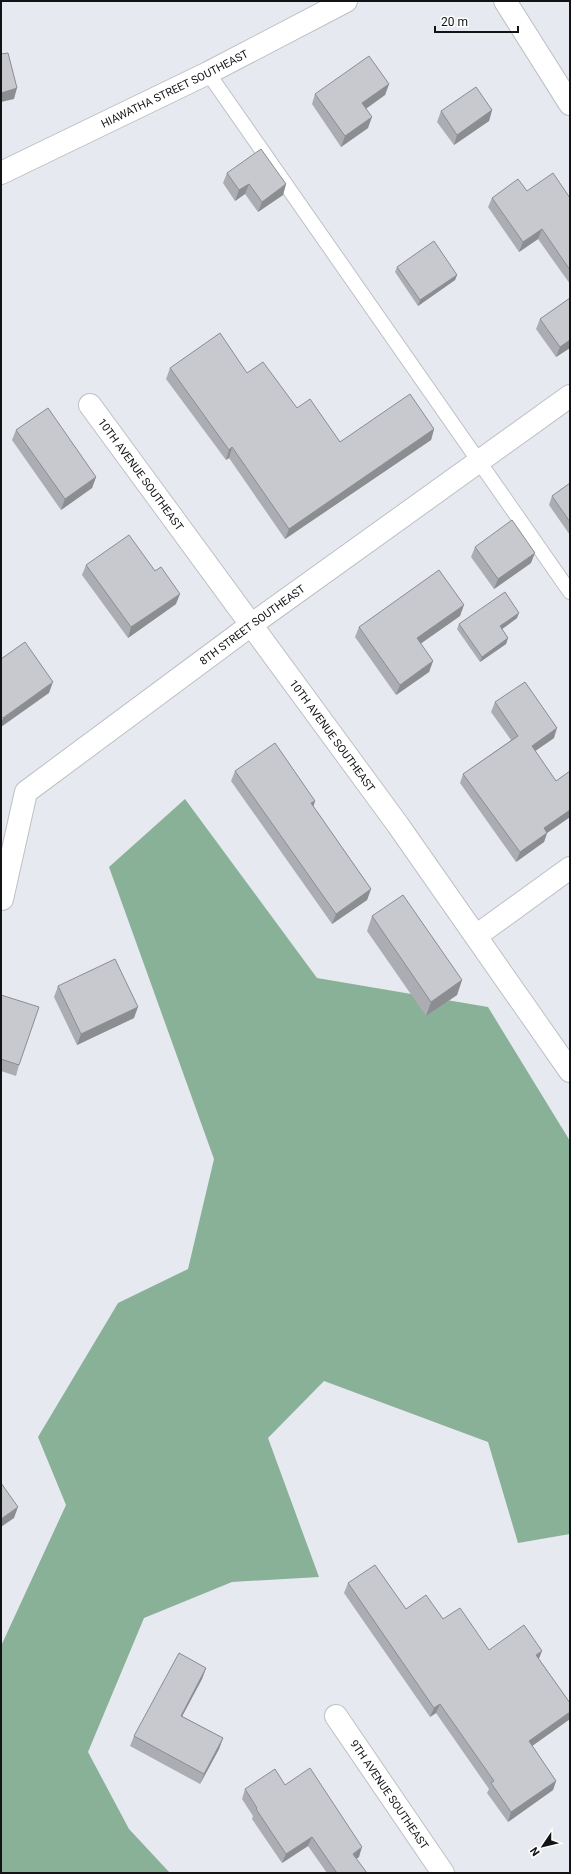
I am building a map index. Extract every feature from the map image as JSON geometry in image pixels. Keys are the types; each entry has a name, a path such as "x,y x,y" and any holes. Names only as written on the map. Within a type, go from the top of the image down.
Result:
{"street":[{"name":"HIAWATHA STREET SOUTHEAST","path":"1,173 208,73 346,1"},
{"path":"505,1 570,104"},
{"name":"8TH STREET SOUTHEAST","path":"2,899 26,792 251,625 570,396"},
{"name":"10TH AVENUE SOUTHEAST","path":"90,405 398,825 570,1071"},
{"path":"476,936 570,868"},
{"name":"9TH AVENUE SOUTHEAST","path":"336,1716 443,1873"}],"lane":[{"path":"208,73 570,592"}],"green space":[{"path":"185,799 317,978 488,1007 570,1141 570,1534 518,1543 488,1442 324,1381 268,1438 319,1577 232,1582 144,1618 88,1752 129,1829 170,1873 1,1873 1,1646 66,1505 38,1437 118,1303 188,1269 214,1159 109,867"}],"building":[{"path":"8,53 17,88 1,93 1,54"},
{"path":"369,56 389,84 362,103 372,117 345,136 315,94"},
{"path":"476,87 492,110 457,135 441,111"},
{"path":"261,149 286,184 262,202 249,184 239,190 227,173"},
{"path":"553,173 570,198 570,270 542,229 523,242 492,198 518,179 527,191"},
{"path":"434,241 457,275 420,300 397,267"},
{"path":"570,298 570,340 560,347 540,319"},
{"path":"220,333 247,373 263,362 297,408 310,399 340,442 410,394 434,429 289,529 232,447 229,450 170,368"},
{"path":"48,408 96,477 65,499 16,430"},
{"path":"570,483 570,522 552,496"},
{"path":"512,520 535,553 498,579 475,547"},
{"path":"129,535 155,571 161,567 180,594 131,627 86,565"},
{"path":"439,570 464,605 417,638 433,661 400,685 359,627"},
{"path":"505,592 519,613 500,626 508,638 482,657 459,624"},
{"path":"25,642 53,682 3,718 1,716 1,659"},
{"path":"525,682 557,728 532,746 556,781 570,771 570,810 544,828 547,833 520,852 463,774 518,736 495,702"},
{"path":"275,743 315,801 311,803 371,889 336,914 235,771"},
{"path":"403,895 462,980 431,1002 372,916"},
{"path":"115,959 138,1007 81,1034 58,986"},
{"path":"1,995 39,1007 19,1065 1,1059"},
{"path":"1,1483 18,1507 1,1519"},
{"path":"375,1565 406,1609 426,1595 443,1619 460,1608 489,1650 524,1625 542,1651 536,1655 570,1703 570,1712 529,1741 556,1781 511,1812 491,1783 494,1781 440,1704 434,1708 348,1583"},
{"path":"179,1653 206,1668 181,1716 223,1738 204,1774 134,1736"},
{"path":"310,1768 362,1847 353,1854 367,1873 337,1873 312,1837 286,1854 256,1809 257,1808 245,1789 275,1769 285,1785"}]}
